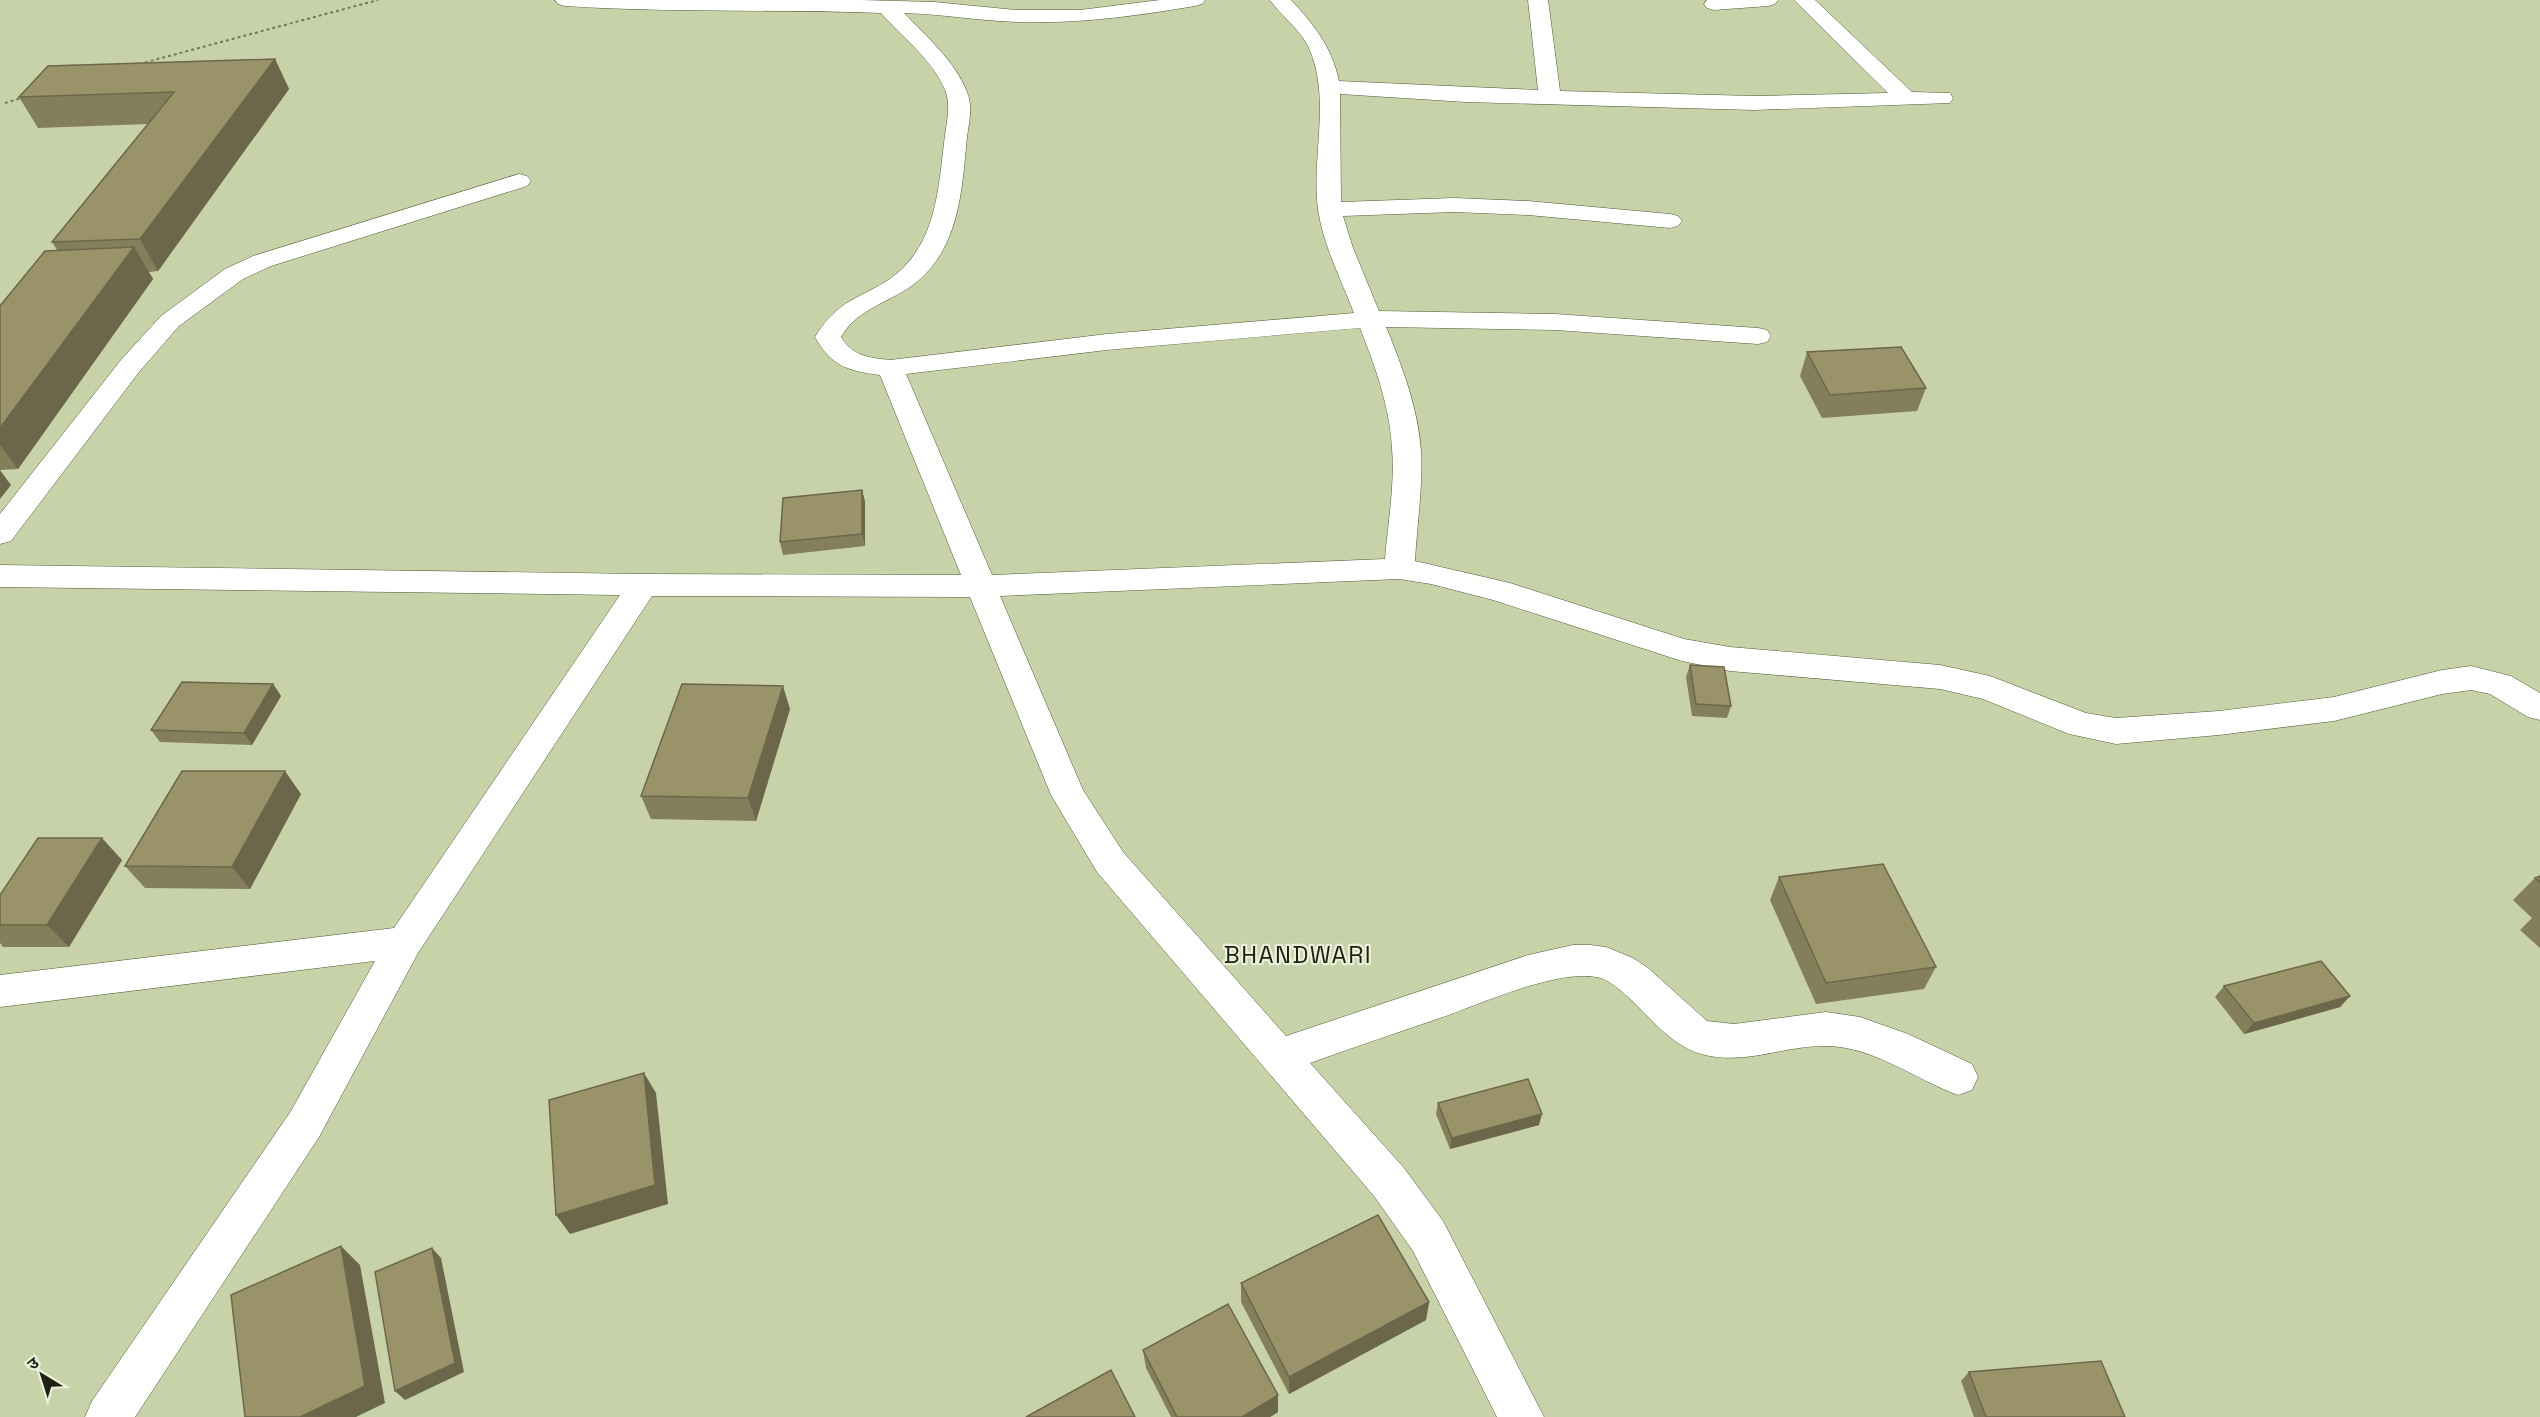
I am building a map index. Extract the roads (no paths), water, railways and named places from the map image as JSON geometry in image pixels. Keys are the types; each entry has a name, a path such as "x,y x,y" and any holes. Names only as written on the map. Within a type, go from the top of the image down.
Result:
{"street":[{"path":"565,0 644,4 782,3 934,8 1016,16 1080,16 1137,10 1195,0"},
{"path":"1280,0 1317,44 1327,68 1330,87 1327,149 1330,209 1342,251 1370,319 1397,400 1405,434 1406,469 1399,569"},
{"path":"1538,0 1550,97"},
{"path":"1713,4 1768,0"},
{"path":"1804,0 1907,99"},
{"path":"887,7 947,75 956,92 958,112 948,201 940,228 924,258 907,278 850,309 835,322 828,337 835,351 848,360 869,366 890,368 1107,342 1370,319 1555,322 1758,336"},
{"path":"1330,87 1755,103 1942,98"},
{"path":"0,534 130,366 170,321 203,295 234,274 262,261 519,181"},
{"path":"1330,209 1454,206 1528,208 1670,221"},
{"path":"890,368 1068,795 1110,862 1389,1182 1428,1236 1521,1417"},
{"path":"0,576 643,585 981,586 1399,569 1431,574 1499,591 1682,650 1730,659 1940,677 1990,688 2081,724 2116,731 2219,723 2334,709 2442,682 2471,678 2499,684 2540,708"},
{"path":"108,1417 305,1124 405,942 643,585"},
{"path":"0,991 405,942"},
{"path":"1279,1056 1528,971 1566,961 1591,960 1613,966 1632,975 1685,1028 1701,1038 1736,1042 1796,1031 1827,1029 1855,1032 1890,1045 1958,1077"}],"district":[{"name":"BHANDWARI","path":"1298,955"}]}
